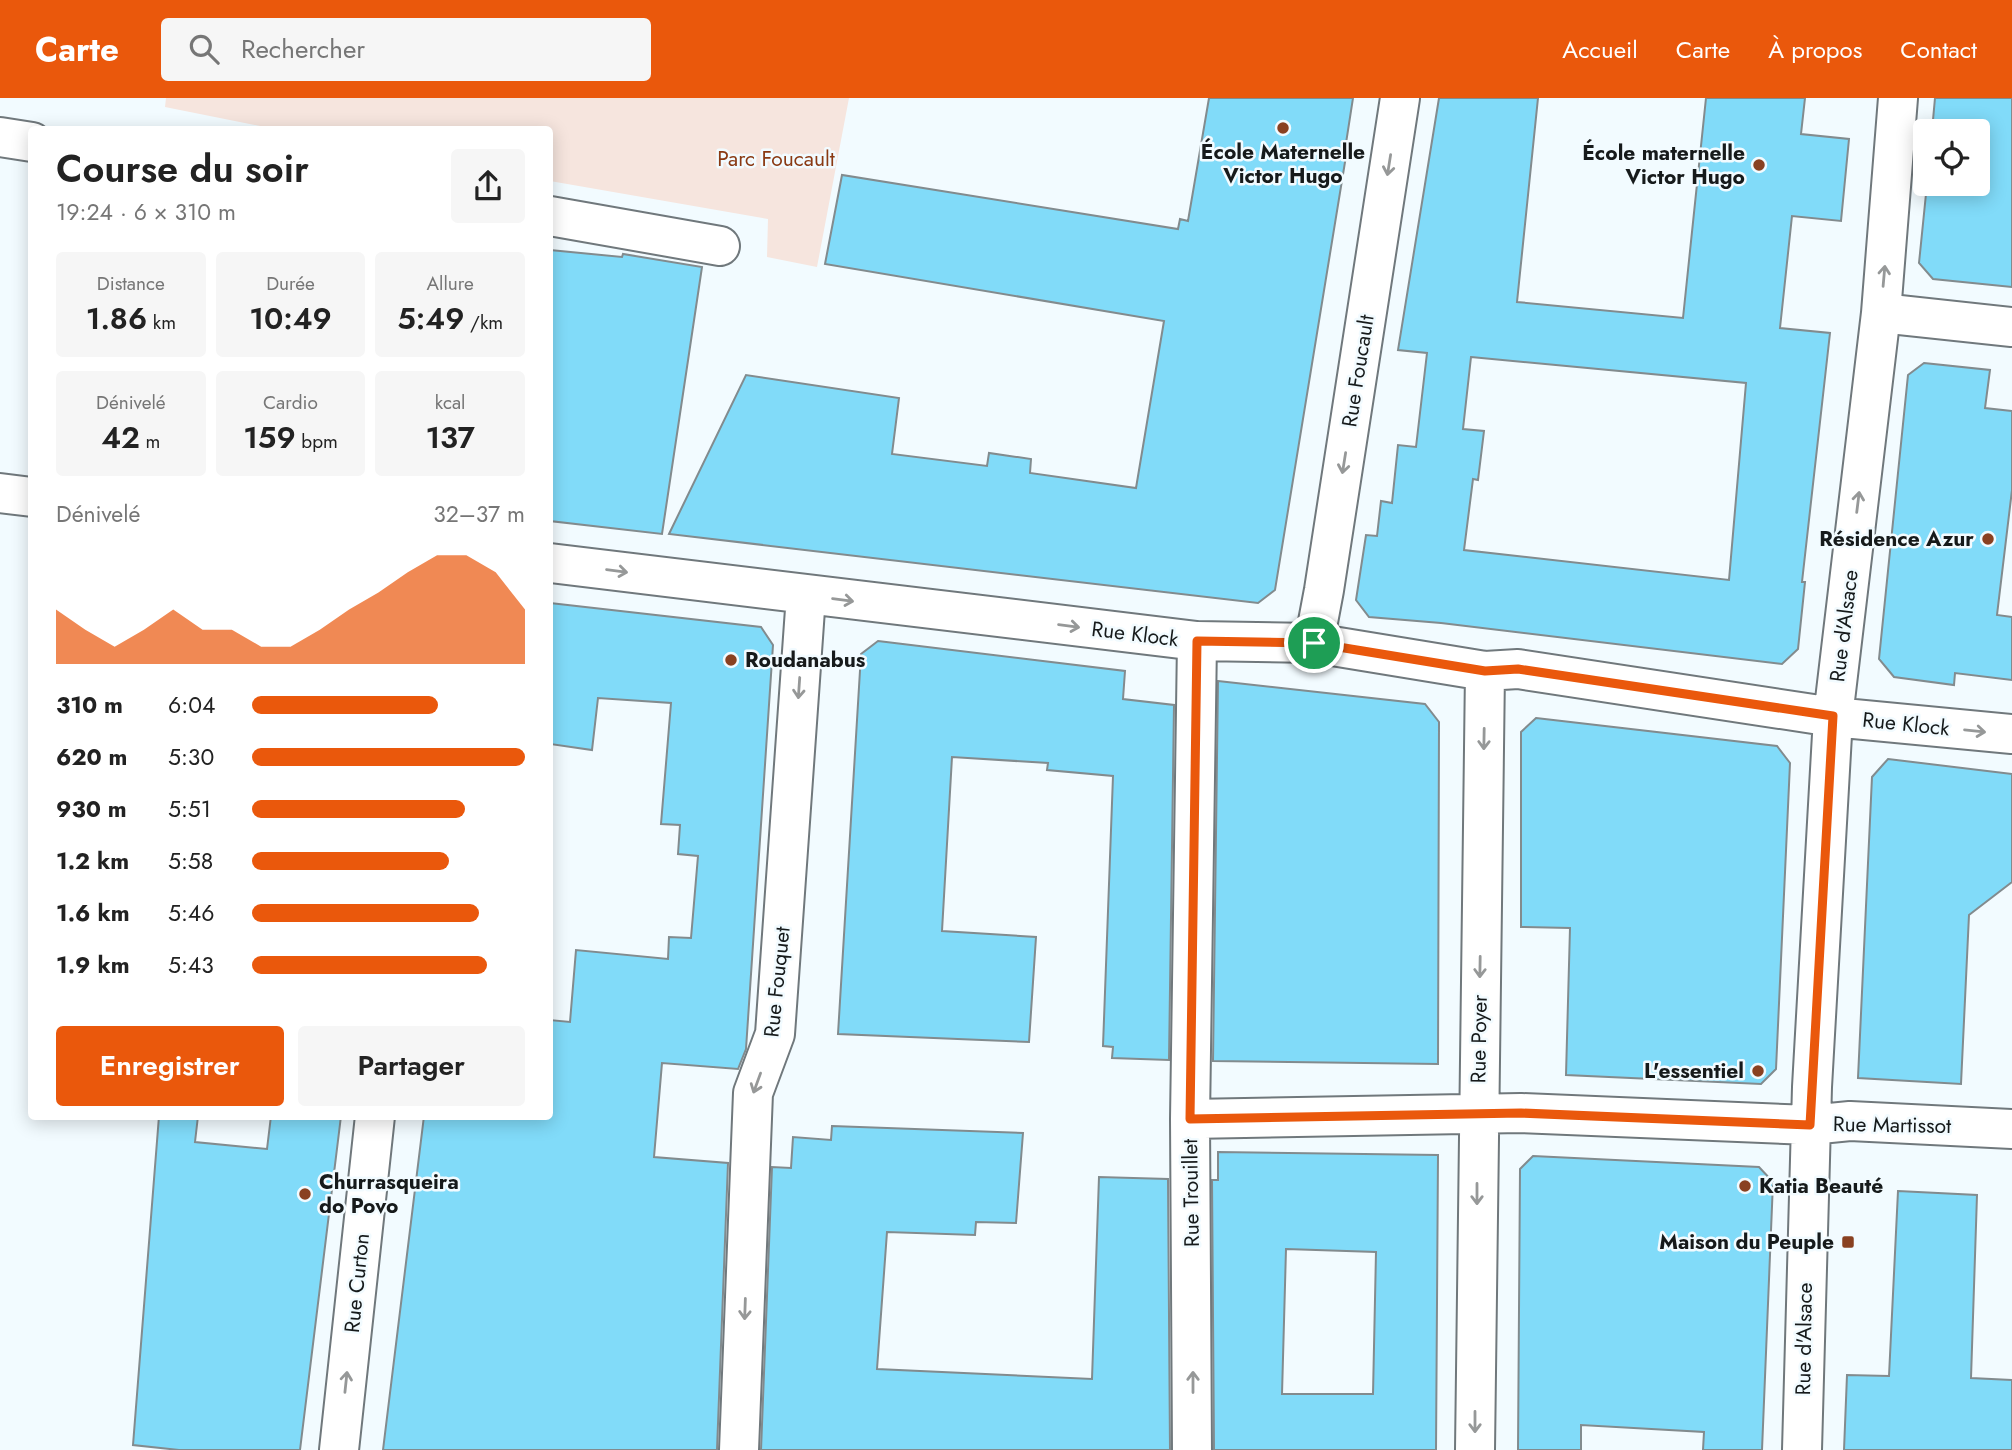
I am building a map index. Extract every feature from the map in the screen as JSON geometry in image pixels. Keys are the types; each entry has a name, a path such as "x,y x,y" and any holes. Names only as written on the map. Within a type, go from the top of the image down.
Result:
{"street":[{"name":"Rue Foucault","path":"1314,643 1400,98"},
{"name":"Rue d'Alsace","path":"1802,1450 1810,1125 1833,716 1881,313 1898,98"},
{"path":"0,137 28,141"},
{"path":"553,217 720,246"},
{"path":"1881,313 2012,327"},
{"path":"0,493 28,496"},
{"name":"Rue Klock","path":"553,563 1197,641 1314,643 1485,671 1518,669 1833,716 2012,734"},
{"name":"Rue Fouquet","path":"739,1450 753,1093 775,1034 806,595"},
{"name":"Rue Trouillet","path":"1192,1450 1190,1119 1197,641"},
{"name":"Rue Poyer","path":"1475,1450 1485,671"},
{"name":"Rue Martissot","path":"1190,1119 1521,1113 1810,1125 1850,1121 2012,1129"},
{"name":"Rue Curton","path":"339,1450 375,1120"}],"green space":[{"name":"Parc Foucault","path":"166,98 849,98 817,267 767,257 768,219 553,182 553,126 260,126 165,107"}],"building":[{"path":"1209,98 1353,98 1346,156 1275,590 1258,603 669,534 746,375 899,398 892,454 987,466 989,453 1031,459 1030,473 1136,488 1164,321 825,264 842,175 1178,229 1180,219 1188,221"},
{"path":"1439,98 1538,98 1517,302 1683,318 1706,98 1805,98 1801,134 1849,139 1841,221 1792,216 1780,328 1830,333 1802,582 1805,582 1798,649 1782,664 1441,623 1369,617 1356,600 1366,535 1377,536 1381,501 1392,503 1398,445 1416,447 1427,353 1398,350","holes":["1471,357 1746,383 1729,580 1464,550 1473,479 1478,480 1484,431 1463,429"]},
{"path":"1935,98 2012,98 2012,287 1933,279 1919,263 1926,196 1990,196 1990,119 1933,119"},
{"path":"553,250 622,257 623,254 702,267 662,534 553,521"},
{"path":"1924,363 1990,370 1985,408 2012,411 2012,490 1997,615 2012,617 2012,680 1955,673 1954,685 1894,677 1879,659 1908,375"},
{"path":"553,603 761,627 773,645 746,1049 738,1069 662,1063 654,1157 728,1163 717,1450 383,1450 424,1120 553,1120 553,1020 570,1022 576,950 668,959 669,937 691,938 698,856 678,854 680,825 661,824 671,703 598,698 592,750 553,744"},
{"path":"878,641 1125,671 1123,699 1174,705 1169,1060 1112,1058 1113,1047 1103,1046 1113,776 1047,770 1048,763 952,757 942,931 1036,937 1029,1042 838,1034 861,654"},
{"path":"1218,681 1425,704 1439,722 1438,1064 1213,1061"},
{"path":"1536,718 1777,746 1790,763 1776,1069 1761,1084 1566,1075 1570,928 1521,927 1521,732"},
{"path":"1888,759 2012,774 2012,882 1969,915 1961,1084 1858,1078 1872,777"},
{"path":"159,1120 198,1120 195,1142 267,1149 271,1120 341,1120 300,1450 179,1450 133,1445"},
{"path":"832,1126 1023,1133 1016,1223 976,1222 975,1235 887,1232 877,1369 1092,1379 1099,1177 1168,1179 1170,1450 761,1450 772,1167 791,1168 793,1137 831,1140"},
{"path":"1218,1152 1438,1155 1436,1450 1214,1450 1212,1180 1218,1180","holes":["1286,1249 1376,1252 1373,1394 1282,1394"]},
{"path":"1533,1156 1759,1167 1773,1182 1762,1450 1703,1450 1704,1432 1581,1425 1581,1450 1518,1450 1520,1169"},
{"path":"1898,1191 1977,1195 1971,1378 2012,1380 2012,1450 1844,1450 1847,1375 1889,1376"}],"place":[{"name":"École Maternelle Victor Hugo","path":"1283,128"},
{"name":"École maternelle Victor Hugo","path":"1759,165"},
{"name":"Résidence Azur","path":"1988,539"},
{"name":"Roudanabus","path":"731,660"},
{"name":"L'essentiel","path":"1758,1071"},
{"name":"Katia Beauté","path":"1745,1186"},
{"name":"Churrasqueira do Povo","path":"305,1194"},
{"name":"Maison du Peuple","path":"1848,1242"}],"route":[{"path":"1197,641 1314,643 1485,671 1518,669 1833,716 1810,1125 1521,1113 1190,1119 1197,641"}]}
